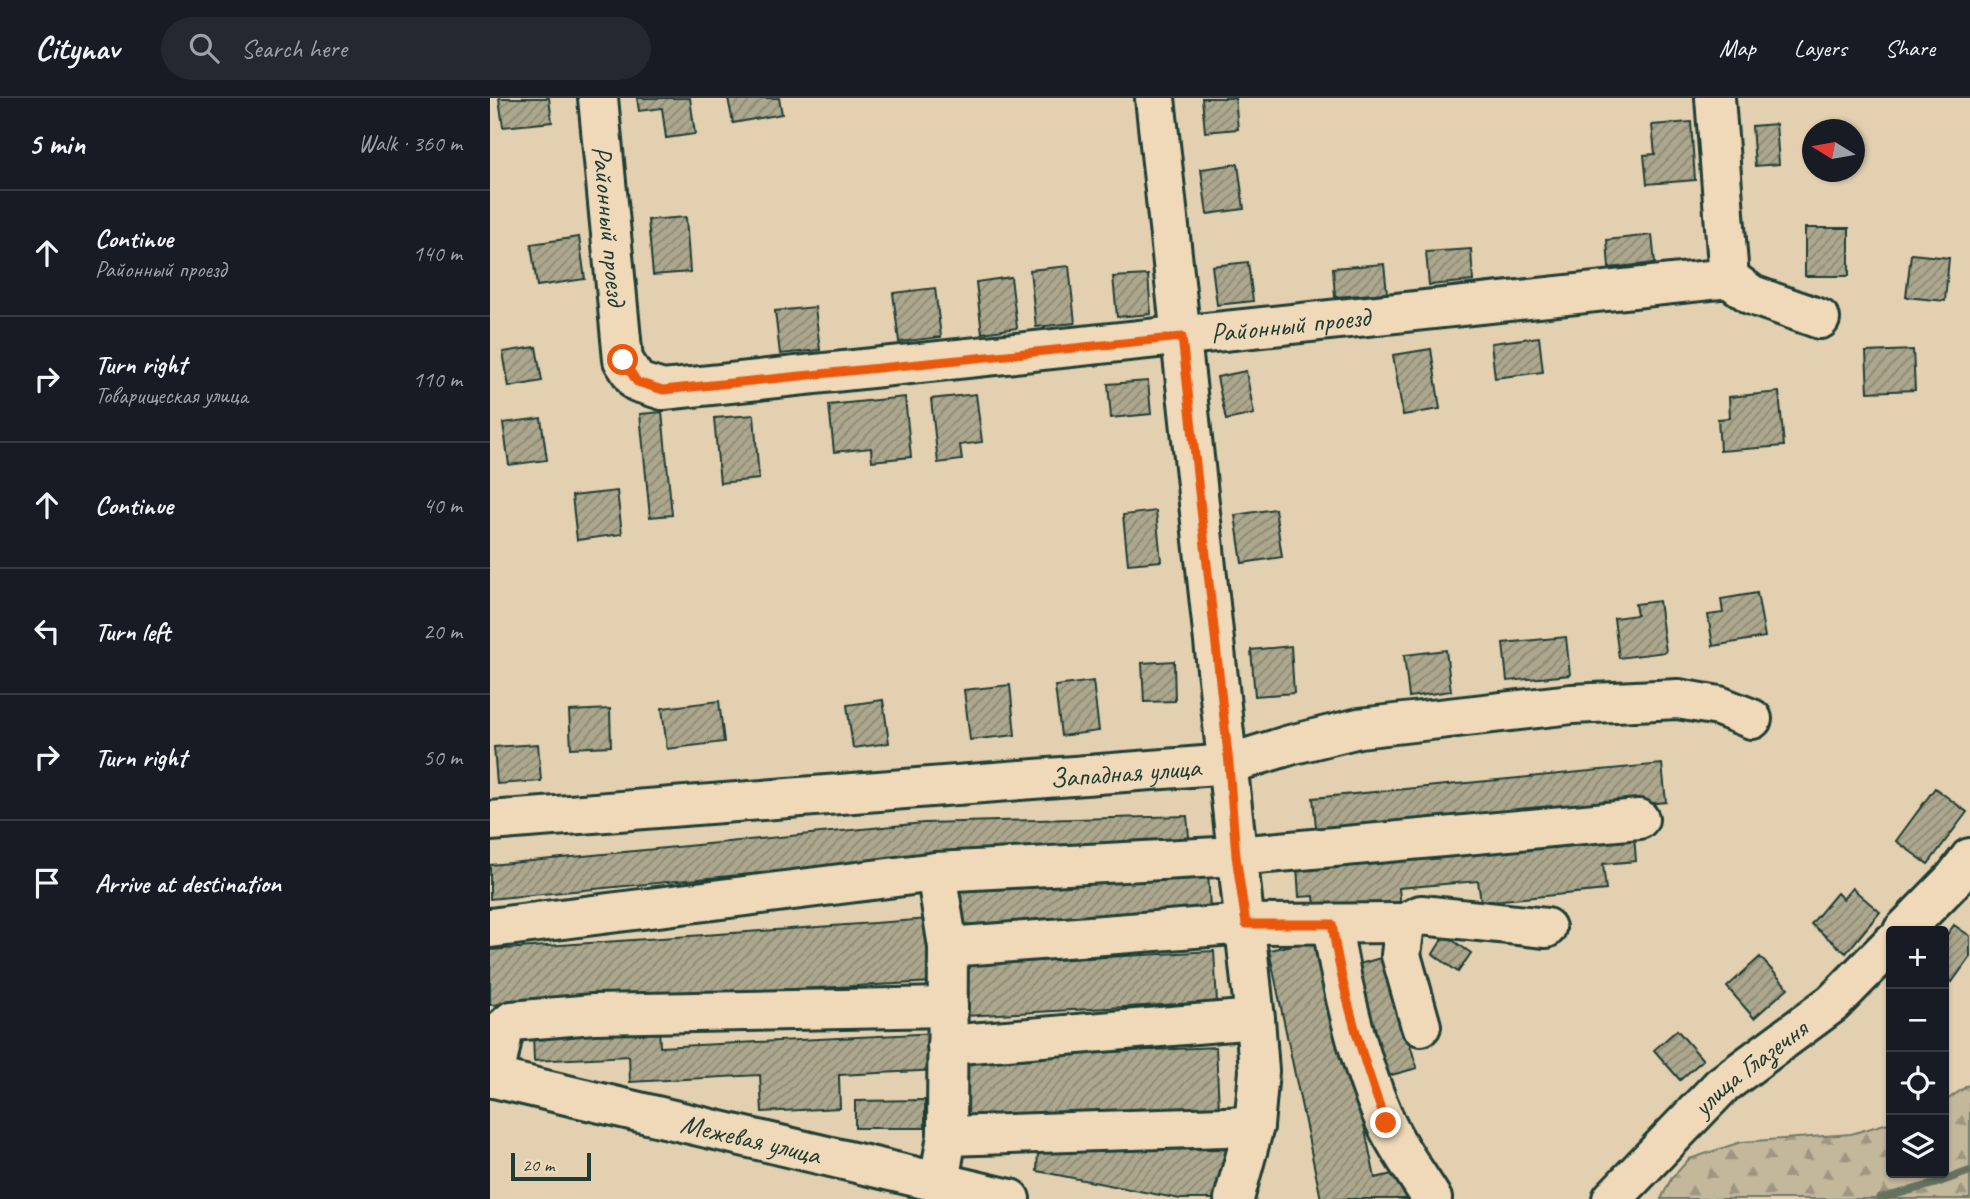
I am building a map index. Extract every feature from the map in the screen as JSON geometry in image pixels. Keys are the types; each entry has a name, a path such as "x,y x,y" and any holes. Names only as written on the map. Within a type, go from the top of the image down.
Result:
{"street":[{"name":"Районный проезд","path":"598,98 623,360 637,382 663,390 1729,278"},
{"path":"1155,98 1229,764 1259,1071 1254,1126 1234,1199"},
{"path":"1715,98 1729,278 1752,295 1820,319"},
{"name":"Западная улица","path":"490,821 1229,764 1290,745 1359,729 1572,704 1678,699 1719,706 1752,719"},
{"path":"490,928 936,873 1236,856 1639,819"},
{"path":"1908,926 1954,879 1970,858"},
{"path":"936,873 948,947 947,1136 939,1182"},
{"path":"948,947 1246,924 1405,923 1421,915 1546,928"},
{"path":"1405,923 1401,955 1421,1026"},
{"path":"1332,924 1338,961 1361,1053 1386,1123 1432,1199"},
{"name":"улица Глазечня","path":"1612,1199 1721,1086 1833,1003 1886,949"},
{"path":"492,1078 504,1028 512,1021 593,1014 948,1007"},
{"path":"947,1045 1255,1019"},
{"name":"Межевая улица","path":"492,1078 1010,1199"},
{"path":"947,1136 1254,1126"}],"green space":[{"path":"1970,1084 1970,1199 1661,1199 1671,1179 1689,1159 1741,1142 1851,1134 1886,1124 1886,1178 1949,1178 1949,1099"}],"building":[{"path":"499,98 549,98 552,122 503,127"},
{"path":"637,98 690,98 695,134 666,138 662,108 639,111"},
{"path":"728,98 779,98 782,114 733,123"},
{"path":"1202,98 1235,98 1238,129 1205,132"},
{"path":"1691,122 1695,180 1647,184 1644,155 1655,154 1652,125"},
{"path":"1776,124 1779,164 1755,166 1752,126"},
{"path":"1238,164 1244,209 1207,214 1201,169"},
{"path":"686,217 690,272 653,275 648,220"},
{"path":"1805,228 1849,228 1849,276 1805,276"},
{"path":"1652,235 1655,263 1609,268 1607,240"},
{"path":"579,237 585,279 537,286 531,244"},
{"path":"1471,249 1473,281 1429,285 1426,252"},
{"path":"1911,254 1949,258 1945,301 1906,297"},
{"path":"1248,262 1253,301 1217,305 1212,266"},
{"path":"1384,264 1387,293 1335,297 1333,268"},
{"path":"1069,266 1075,323 1036,327 1030,270"},
{"path":"1148,275 1151,314 1117,317 1113,277"},
{"path":"1011,277 1017,328 982,333 976,282"},
{"path":"935,288 941,337 899,342 893,293"},
{"path":"815,307 820,350 780,354 775,311"},
{"path":"1539,337 1543,372 1495,378 1491,343"},
{"path":"536,347 542,381 509,387 503,352"},
{"path":"1431,349 1440,409 1403,415 1393,355"},
{"path":"1913,350 1915,390 1868,392 1866,352"},
{"path":"1246,371 1254,414 1226,420 1217,377"},
{"path":"1148,381 1151,414 1111,418 1108,384"},
{"path":"1779,392 1784,446 1720,451 1718,419 1730,418 1729,397"},
{"path":"976,394 982,442 960,445 962,460 938,463 931,399"},
{"path":"905,397 911,457 872,461 871,448 834,452 829,405"},
{"path":"662,412 672,515 650,517 640,414"},
{"path":"754,415 759,479 720,483 714,418"},
{"path":"541,418 547,460 509,465 503,423"},
{"path":"617,491 622,534 577,540 572,496"},
{"path":"1275,509 1282,557 1242,563 1235,515"},
{"path":"1156,511 1161,561 1128,564 1123,515"},
{"path":"1757,593 1765,637 1713,646 1708,615 1723,613 1721,599"},
{"path":"1659,601 1666,652 1619,658 1614,618 1637,615 1635,604"},
{"path":"1566,637 1570,675 1507,681 1503,643"},
{"path":"1291,646 1294,693 1255,696 1251,650"},
{"path":"1446,650 1451,691 1409,697 1404,655"},
{"path":"1174,661 1175,701 1144,702 1142,663"},
{"path":"1093,681 1099,731 1061,736 1055,686"},
{"path":"1010,685 1015,735 970,740 964,690"},
{"path":"883,700 889,743 853,748 847,705"},
{"path":"719,701 724,742 667,749 662,708"},
{"path":"610,709 611,746 571,748 569,711"},
{"path":"538,744 541,781 497,784 494,747"},
{"path":"1662,764 1666,802 1317,836 1313,798"},
{"path":"1935,788 1967,812 1928,864 1896,841"},
{"path":"1187,816 1190,847 930,857 490,899 490,865 924,823"},
{"path":"1634,834 1636,861 1603,864 1606,890 1481,902 1478,881 1399,888 1401,909 1316,917 1314,896 1299,897 1297,866"},
{"path":"1208,870 1210,909 961,925 958,886"},
{"path":"1852,888 1880,912 1846,953 1811,924 1837,893 1843,899"},
{"path":"930,919 934,982 490,1005 490,950"},
{"path":"1954,925 1970,936 1970,957 1952,982 1949,980 1949,932"},
{"path":"1445,935 1471,953 1458,972 1433,954"},
{"path":"1325,938 1375,1178 1405,1171 1411,1199 1321,1199 1269,950"},
{"path":"1214,951 1217,1002 965,1016 962,965"},
{"path":"1384,957 1417,1068 1388,1076 1356,965"},
{"path":"1760,957 1788,988 1754,1018 1727,987"},
{"path":"659,1027 660,1047 937,1033 939,1070 839,1075 840,1108 762,1112 760,1075 630,1082 629,1056 534,1061 533,1033"},
{"path":"1677,1030 1703,1060 1680,1080 1654,1050"},
{"path":"1216,1047 1219,1109 961,1121 959,1059"},
{"path":"925,1100 925,1128 855,1128 855,1101"},
{"path":"1227,1149 1217,1199 1180,1199 1037,1171 1038,1150"}],"waterway":[{"path":"1879,1199 1970,1171"}],"route":[{"path":"623,360 637,382 663,390 1182,337 1229,764 1236,856 1246,924 1332,924 1338,961 1361,1053 1386,1123"}]}
